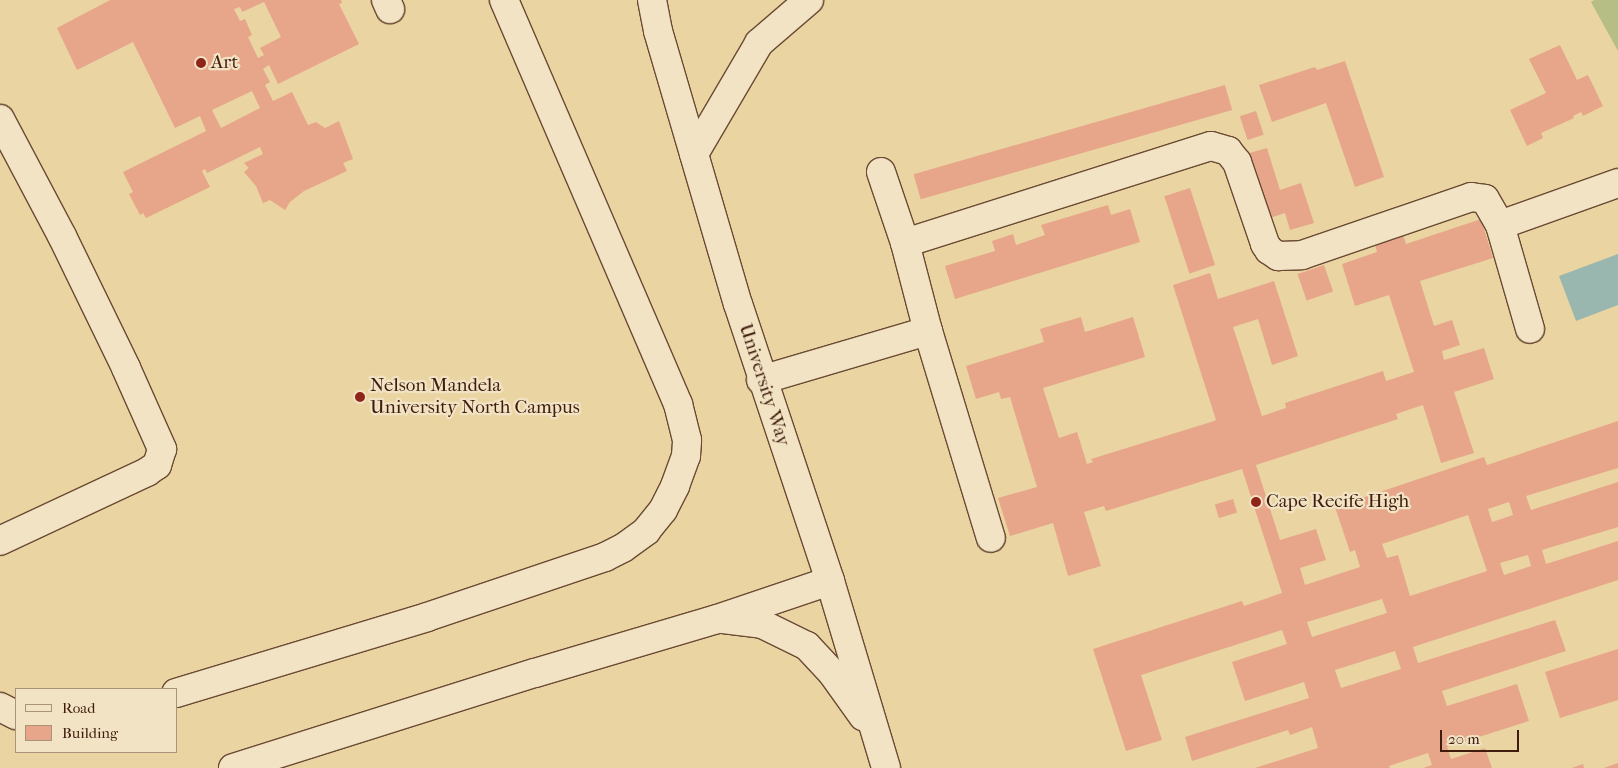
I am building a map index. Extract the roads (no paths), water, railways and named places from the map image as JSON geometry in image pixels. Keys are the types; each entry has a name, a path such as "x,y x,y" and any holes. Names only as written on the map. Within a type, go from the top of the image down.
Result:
{"street":[{"path":"178,691 427,617 605,557 623,548 646,531 663,510 675,486 686,456 687,440 678,404 504,0"},
{"name":"University Way","path":"652,0 658,31 761,380 830,581 882,756"},
{"path":"694,154 759,43 809,0"},
{"path":"0,119 62,236 126,368 162,449 157,465 147,472 0,541"},
{"path":"905,243 1211,146 1228,151 1237,162 1266,244 1269,250 1278,256 1302,255 1476,196 1485,199 1500,226 1530,329"},
{"path":"881,172 905,243 928,330 991,538"},
{"path":"1500,226 1618,183"},
{"path":"761,380 928,330"},
{"path":"233,768 535,673 717,619 830,581"},
{"path":"717,619 762,624 807,646 842,685 882,756"},
{"path":"0,707 15,714"}],"water":[{"path":"1618,254 1618,305 1576,321 1559,276"}],"place":[{"name":"Art","path":"201,63"},
{"name":"Nelson Mandela University North Campus","path":"360,397"},
{"name":"Cape Recife High","path":"1256,502"}]}
